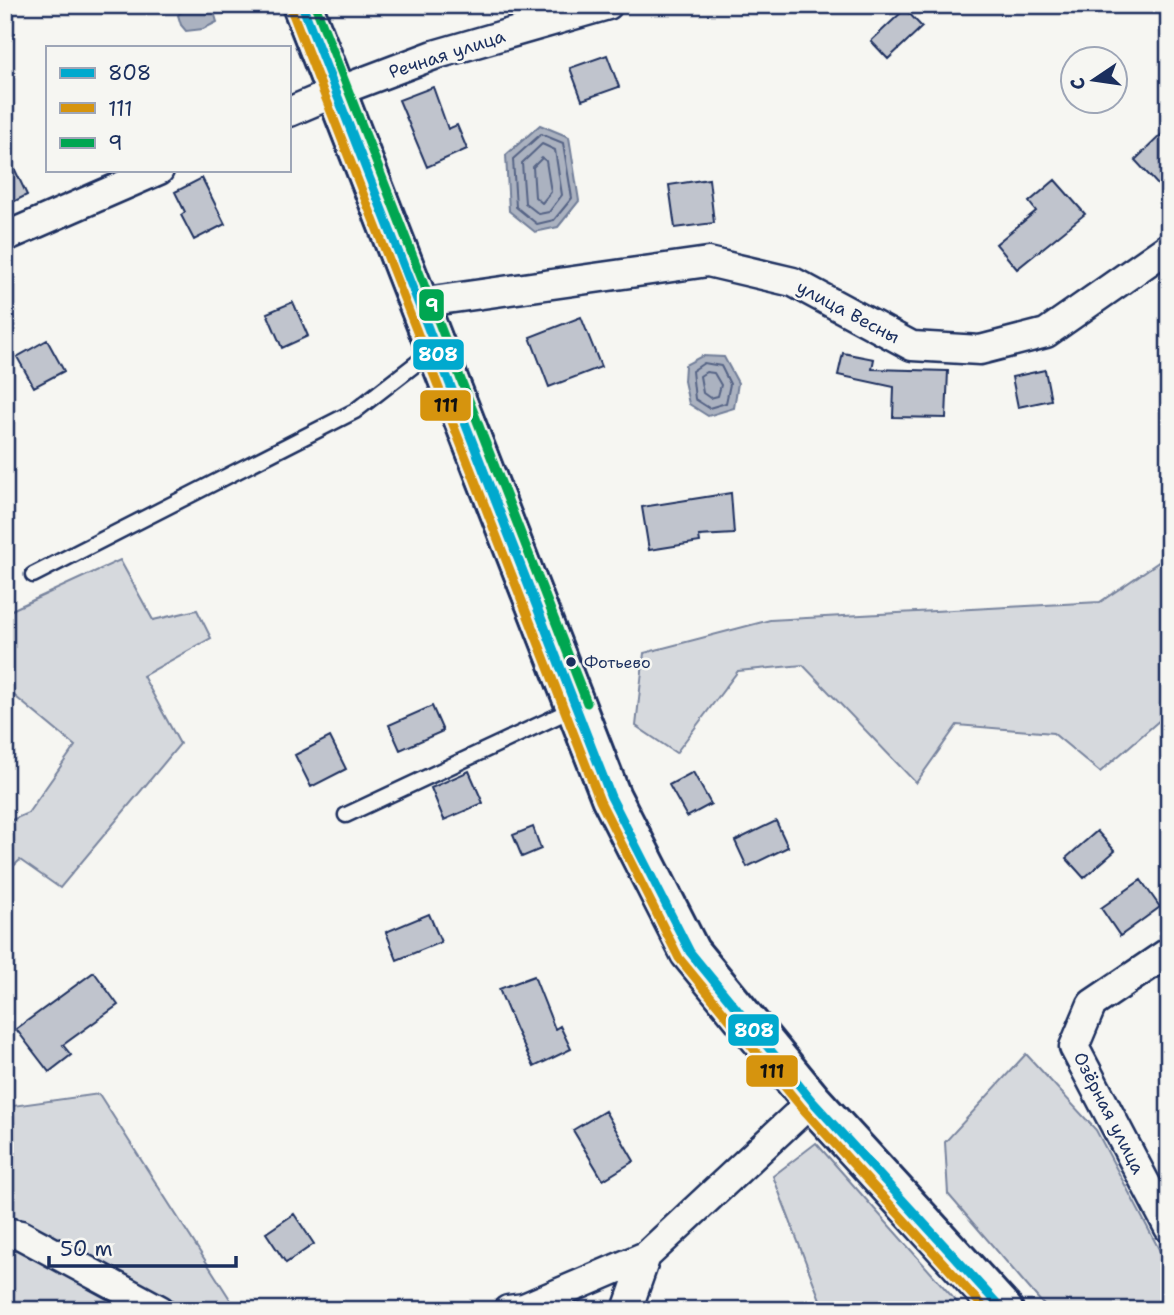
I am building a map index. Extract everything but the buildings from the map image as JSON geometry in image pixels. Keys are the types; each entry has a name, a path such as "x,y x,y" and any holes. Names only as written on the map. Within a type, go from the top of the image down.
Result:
{"main road":[{"path":"302,5 611,797 690,952 811,1101 1003,1310"}],"street":[{"name":"Речная улица","path":"290,113 434,55 608,5"},
{"path":"5,237 154,172"},
{"name":"улица Весны","path":"418,303 708,262 793,282 912,346 980,349 1046,333 1169,247"},
{"name":"Озёрная улица","path":"1169,952 1092,1004 1074,1046 1169,1228"},
{"path":"508,1310 524,1308 646,1256 811,1101"},
{"path":"10,1236 160,1310"},
{"path":"627,1310 646,1256"}],"lane":[{"path":"33,575 355,411 436,348"},
{"path":"346,816 576,707"}],"shaded area":[{"path":"1169,555 1169,712 1100,772 1053,733 957,725 916,783 803,665 738,671 676,753 636,726 644,653 770,620 1100,602"},
{"path":"120,560 153,620 197,610 211,638 143,676 180,744 60,888 20,860 5,874 5,823 28,813 75,746 5,688 5,613"},
{"path":"1026,1054 1096,1130 1169,1268 1169,1310 1048,1310 948,1194 945,1142"},
{"path":"99,1094 237,1310 5,1310 5,1256 41,1235 5,1228 5,1107"},
{"path":"816,1143 964,1310 824,1310 773,1176"}],"water":[{"path":"190,5 212,5 217,22 203,29 186,31 178,15"},
{"path":"540,125 569,137 579,201 558,227 535,232 509,211 506,155"},
{"path":"702,356 724,357 738,383 734,408 708,416 689,404 684,381 685,365"}],"transit line":[{"name":"808","path":"302,5 611,797 690,952 812,1101 1003,1310"},
{"name":"9","path":"315,5 587,703"},
{"name":"111","path":"291,9 600,801 679,958 803,1109 986,1310"}],"place":[{"name":"Фотьево","path":"571,662"}]}
